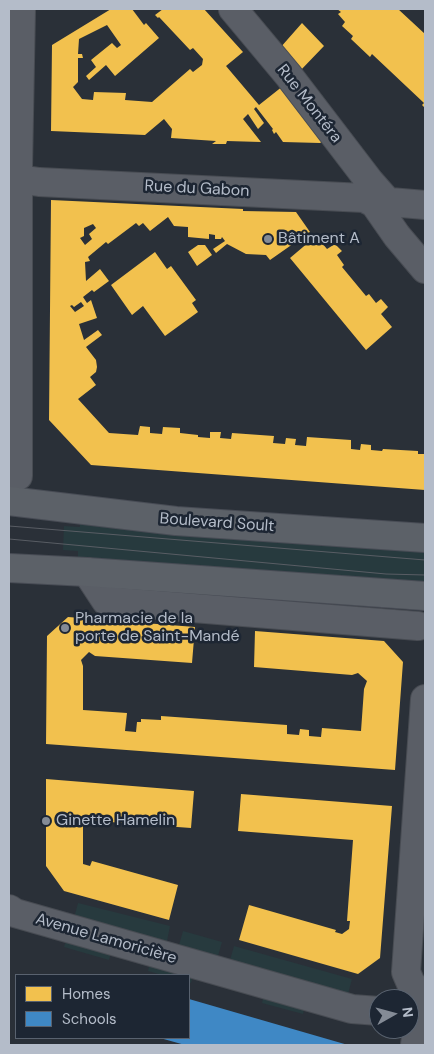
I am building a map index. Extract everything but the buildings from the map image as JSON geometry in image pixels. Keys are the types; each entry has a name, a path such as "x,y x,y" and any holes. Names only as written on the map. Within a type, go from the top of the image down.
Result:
{"main road":[{"name":"Boulevard Soult","path":"13,490 176,521 425,538"},
{"path":"9,568 425,596"}],"street":[{"path":"13,490 22,9"},
{"name":"Rue Montéra","path":"233,9 289,76 370,182 397,236 425,269"},
{"name":"Rue du Gabon","path":"19,179 39,182 354,197 425,205"},
{"path":"87,572 106,601 418,626"},
{"path":"413,989 406,972 425,700"},
{"name":"Avenue Lamoricière","path":"9,909 23,916 343,1006 369,1010"},
{"path":"419,1008 425,963"}],"green space":[{"path":"80,521 425,550 425,586 78,559 78,551 63,550 64,526 80,527"},
{"path":"78,903 170,926 167,941 74,918"},
{"path":"183,931 222,942 218,956 179,945"},
{"path":"68,933 113,945 109,960 64,947"},
{"path":"234,946 352,979 348,994 230,960"},
{"path":"151,957 195,968 191,983 190,974 158,974 148,971"},
{"path":"265,990 306,1001 303,1014 262,1003"}],"tram line":[{"path":"9,526 425,560"},
{"path":"9,539 386,574 425,575"}],"place":[{"name":"Bâtiment A","path":"268,239"},
{"name":"Pharmacie de la porte de Saint-Mandé","path":"65,628"},
{"name":"Ginette Hamelin","path":"46,821"}]}
